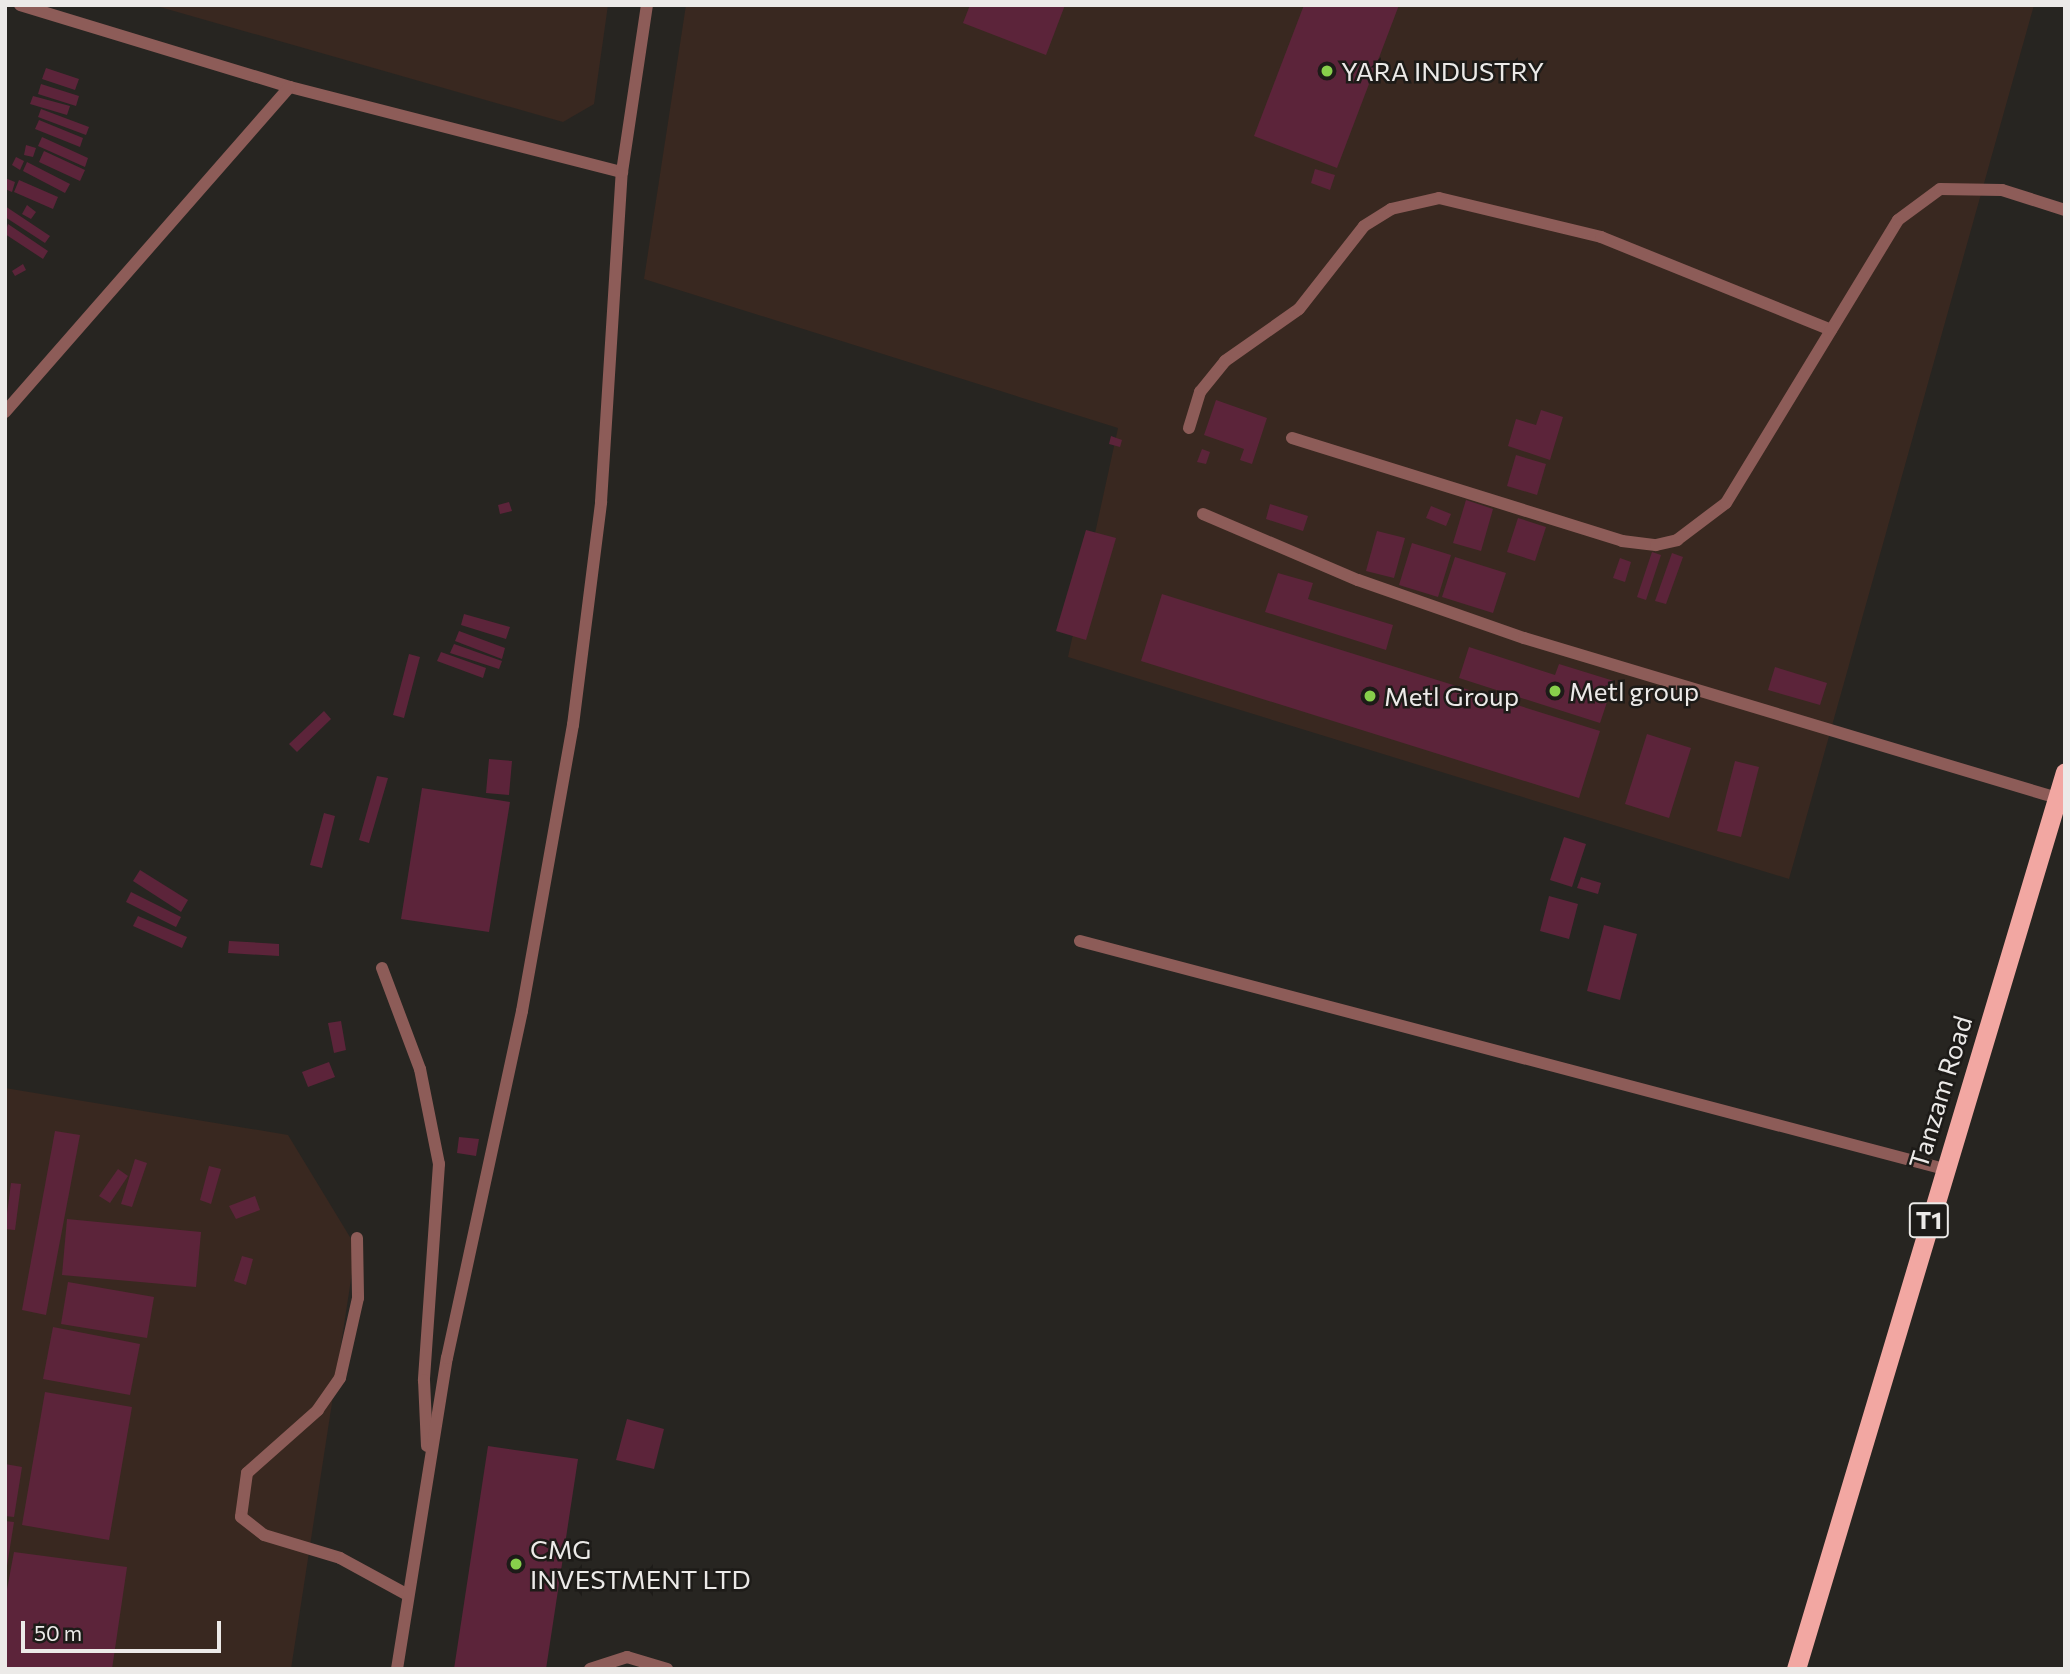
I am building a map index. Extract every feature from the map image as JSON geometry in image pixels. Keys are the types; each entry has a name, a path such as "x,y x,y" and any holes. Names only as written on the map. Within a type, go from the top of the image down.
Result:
{"highway":[{"name":"Tanzam Road","path":"1796,1669 2065,772"}],"lane":[{"path":"20,5 290,87 622,172"},
{"path":"397,1669 428,1467 573,726 601,502 622,172 647,5"},
{"path":"5,412 290,87"},
{"path":"1292,438 1622,541 1656,545 1692,533 1726,503 1898,220 1940,189 2002,190 2065,210"},
{"path":"1189,428 1200,392 1225,361 1299,309 1364,226 1391,209 1439,198 1601,237 1832,330"},
{"path":"1203,514 1358,580 1524,638 2057,798"},
{"path":"1080,941 1944,1169"},
{"path":"382,968 420,1069 439,1164 424,1380 428,1467"},
{"path":"356,1238 358,1298 340,1378 318,1410 247,1473 241,1517 264,1535 340,1558 408,1595"},
{"path":"590,1669 627,1657 667,1669"}],"shaded area":[{"path":"153,5 608,5 594,104 563,122"},
{"path":"686,5 2034,5 1789,879 1068,657 1118,428 644,279"},
{"path":"5,1088 288,1135 356,1247 291,1669 5,1669"}],"building":[{"path":"970,5 1065,5 1046,55 963,23"},
{"name":"YARA INDUSTRY","path":"1304,5 1399,5 1337,168 1254,136"},
{"path":"46,68 79,79 75,90 42,79"},
{"path":"41,84 79,96 76,106 38,94"},
{"path":"33,96 70,106 67,115 30,104"},
{"path":"41,109 89,127 86,135 38,117"},
{"path":"39,120 83,138 80,147 35,129"},
{"path":"42,137 88,158 85,167 38,146"},
{"path":"26,145 36,148 33,157 24,155"},
{"path":"44,151 85,170 80,181 39,162"},
{"path":"16,157 24,161 20,170 12,165"},
{"path":"27,162 70,184 65,193 23,171"},
{"path":"1315,169 1335,175 1330,190 1311,183"},
{"path":"5,178 15,182 12,192 5,189"},
{"path":"19,180 58,197 53,209 14,192"},
{"path":"27,205 36,212 31,219 22,214"},
{"path":"5,206 50,236 45,243 5,217"},
{"path":"8,224 48,251 43,259 5,234"},
{"path":"23,264 26,270 15,276 12,271"},
{"path":"1216,400 1267,418 1252,464 1240,460 1244,449 1204,435"},
{"path":"1541,410 1563,417 1550,460 1508,446 1516,419 1536,425"},
{"path":"1111,436 1122,440 1120,447 1109,444"},
{"path":"1202,449 1210,452 1206,464 1197,462"},
{"path":"1516,455 1546,464 1537,495 1507,486"},
{"path":"1466,500 1493,509 1481,551 1453,543"},
{"path":"509,502 512,511 500,514 498,505"},
{"path":"1270,504 1308,516 1303,531 1266,519"},
{"path":"1431,506 1451,514 1446,526 1426,518"},
{"path":"1518,518 1546,527 1535,561 1507,552"},
{"path":"1086,530 1116,538 1086,640 1056,631"},
{"path":"1377,531 1405,538 1394,578 1366,571"},
{"path":"1412,543 1451,555 1438,597 1399,585"},
{"name":"Metl Group","path":"1652,552 1661,555 1646,600 1637,597"},
{"name":"Metl Group","path":"1672,553 1683,557 1666,604 1655,601"},
{"name":"Metl Group","path":"1455,557 1506,573 1493,613 1442,597"},
{"path":"1620,558 1631,562 1625,582 1613,578"},
{"name":"Metl Group","path":"1278,573 1313,583 1308,599 1393,625 1386,650 1265,612"},
{"name":"Metl Group","path":"1162,594 1600,731 1579,798 1141,661"},
{"path":"464,614 510,627 506,639 461,625"},
{"path":"459,631 505,648 502,659 455,641"},
{"path":"454,644 502,661 499,669 450,653"},
{"name":"Metl group","path":"1469,647 1555,675 1559,664 1614,681 1600,723 1459,678"},
{"path":"441,652 486,668 483,678 437,661"},
{"path":"409,654 420,657 404,718 393,715"},
{"name":"Metl Group","path":"1775,667 1827,683 1820,705 1768,690"},
{"path":"324,711 331,719 297,752 289,744"},
{"name":"Metl Group","path":"1647,734 1691,748 1669,818 1625,804"},
{"path":"489,759 512,761 509,795 486,793"},
{"name":"Metl Group","path":"1735,761 1759,767 1741,837 1717,831"},
{"path":"377,776 388,778 369,843 359,840"},
{"path":"422,788 510,802 489,932 401,919"},
{"path":"324,813 335,816 322,868 310,865"},
{"path":"1564,837 1586,844 1572,887 1550,880"},
{"path":"140,870 188,900 181,912 133,881"},
{"path":"1581,877 1601,883 1598,894 1577,888"},
{"path":"131,892 181,917 176,927 126,902"},
{"path":"1549,896 1578,904 1569,939 1540,931"},
{"path":"138,916 187,937 182,948 133,926"},
{"path":"1604,925 1637,934 1620,1000 1587,991"},
{"path":"229,941 279,944 279,956 228,953"},
{"path":"341,1021 346,1050 334,1053 328,1023"},
{"path":"329,1062 335,1077 308,1087 302,1072"},
{"path":"55,1131 80,1135 46,1315 22,1310"},
{"path":"459,1137 479,1139 476,1156 457,1153"},
{"path":"135,1159 147,1163 132,1207 121,1204"},
{"path":"209,1166 221,1169 211,1204 200,1200"},
{"path":"118,1169 128,1176 110,1203 99,1196"},
{"path":"11,1183 21,1184 15,1230 5,1229"},
{"path":"255,1196 260,1210 236,1219 229,1206"},
{"path":"67,1219 201,1232 196,1287 62,1275"},
{"path":"242,1256 253,1259 246,1285 234,1281"},
{"path":"68,1282 154,1297 147,1338 61,1324"},
{"path":"53,1327 140,1344 130,1395 43,1379"},
{"path":"45,1392 132,1407 109,1540 22,1525"},
{"path":"627,1419 664,1429 654,1469 616,1460"},
{"name":"CMG INVESTMENT LTD","path":"488,1446 578,1459 546,1669 454,1669"},
{"path":"5,1464 22,1467 14,1517 5,1516"},
{"path":"5,1521 14,1522 7,1566 5,1566"},
{"path":"14,1552 127,1567 112,1669 5,1669 5,1600"}],"place":[{"name":"YARA INDUSTRY","path":"1327,71"},
{"name":"Metl group","path":"1555,691"},
{"name":"Metl Group","path":"1370,696"},
{"name":"CMG INVESTMENT LTD","path":"516,1564"}]}
